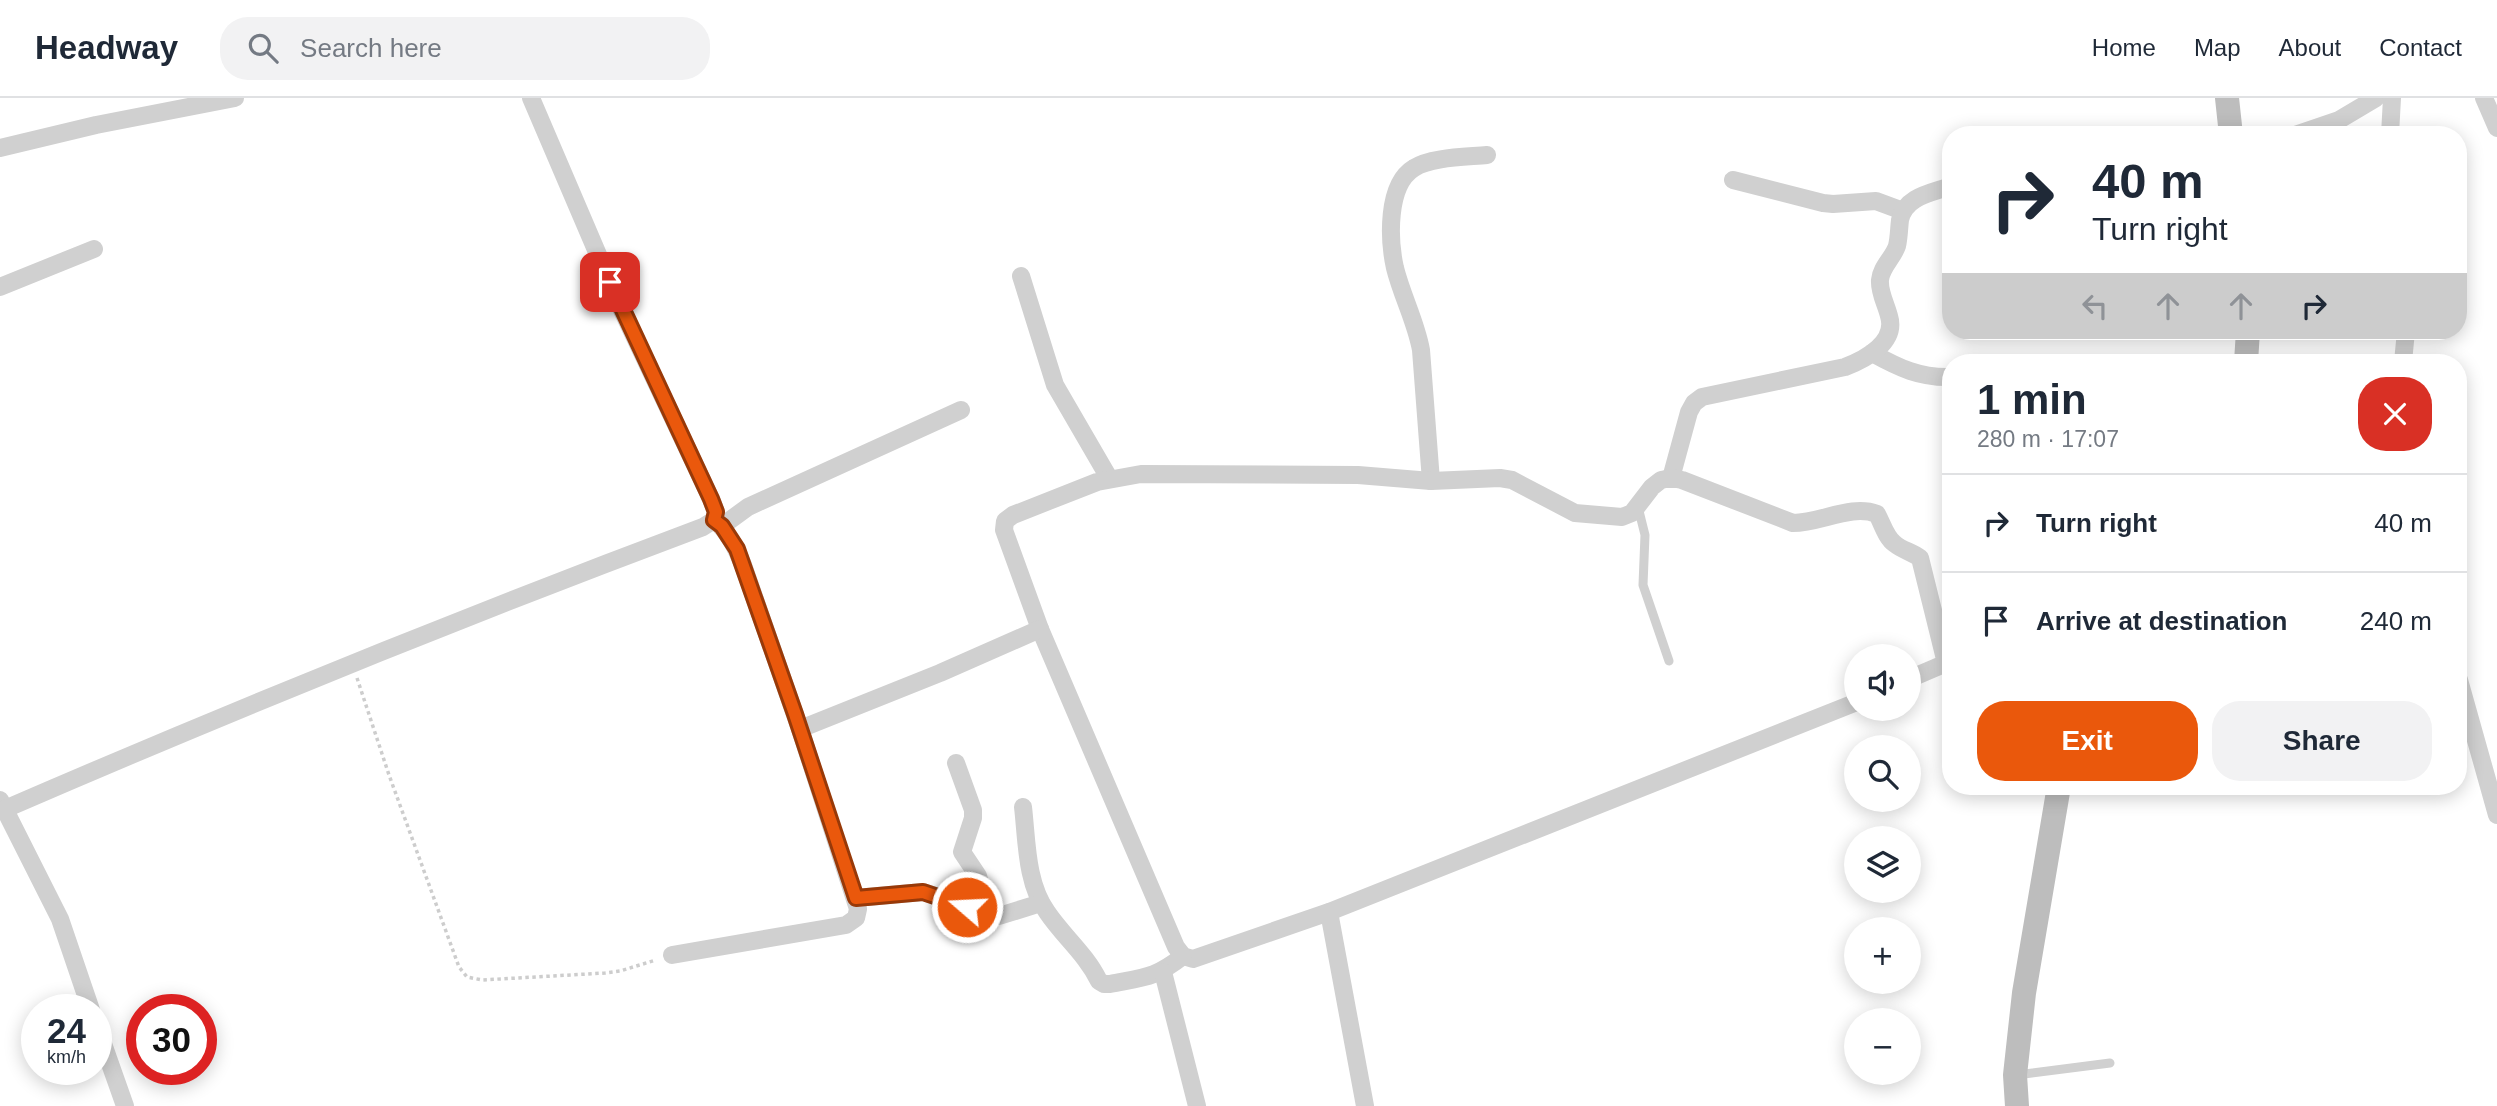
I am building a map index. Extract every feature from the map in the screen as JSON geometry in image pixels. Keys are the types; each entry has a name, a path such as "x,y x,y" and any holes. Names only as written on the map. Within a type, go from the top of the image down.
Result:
{"street":[{"path":"0,148 96,125 235,98"},
{"path":"531,98 620,306 711,499 718,523 737,549 800,729 858,909 856,918 846,925 672,955"},
{"path":"2227,98 2230,126"},
{"path":"2320,126 2346,117 2376,98"},
{"path":"2390,126 2392,98"},
{"path":"2484,98 2497,128"},
{"path":"1432,481 1421,350 1418,331 1396,271 1392,209 1395,196 1413,168 1426,163 1487,155"},
{"path":"1733,180 1823,203 1876,201 1903,211"},
{"path":"1671,478 1689,412 1694,403 1702,397 1774,383 1861,361 1890,335 1892,325 1880,289 1880,277 1896,248 1903,211 1910,202 1942,189"},
{"path":"0,287 93,249"},
{"path":"1021,276 1055,385 1109,478"},
{"path":"1872,353 1904,371 1942,377"},
{"path":"86,994 60,919 3,804 486,608 718,523 961,410"},
{"path":"1844,707 1329,912 1193,958 1184,956 1176,947 1040,629 1004,530 1005,521 1013,515 1109,478 1141,474 1358,475 1432,481 1512,480 1575,513 1622,517 1638,507 1652,487 1661,480 1671,478 1793,523 1856,511 1868,510 1877,514 1890,540 1920,558 1942,637"},
{"path":"800,729 940,673 1040,629"},
{"path":"1921,674 1942,665"},
{"path":"2467,708 2497,815"},
{"path":"956,763 973,810 962,852 964,859 978,876 989,915"},
{"path":"2017,1106 2015,1075 2024,993 2057,795"},
{"path":"1023,807 1032,877 1041,903 1078,948 1098,981 1104,984 1153,976 1184,956"},
{"path":"856,898 923,892 999,916 1041,903"},
{"path":"1329,912 1365,1106"},
{"path":"1163,972 1197,1106"},
{"path":"112,1069 125,1106"}],"lane":[{"path":"1638,507 1644,535 1643,585 1669,661"},
{"path":"2015,1075 2110,1063"}],"path":[{"path":"352,663 389,775 454,954 467,977 482,980 620,971 672,955"}],"route":[{"path":"610,282 711,499 716,512 714,520 722,526 737,549 856,898 923,892 967,907"}]}
